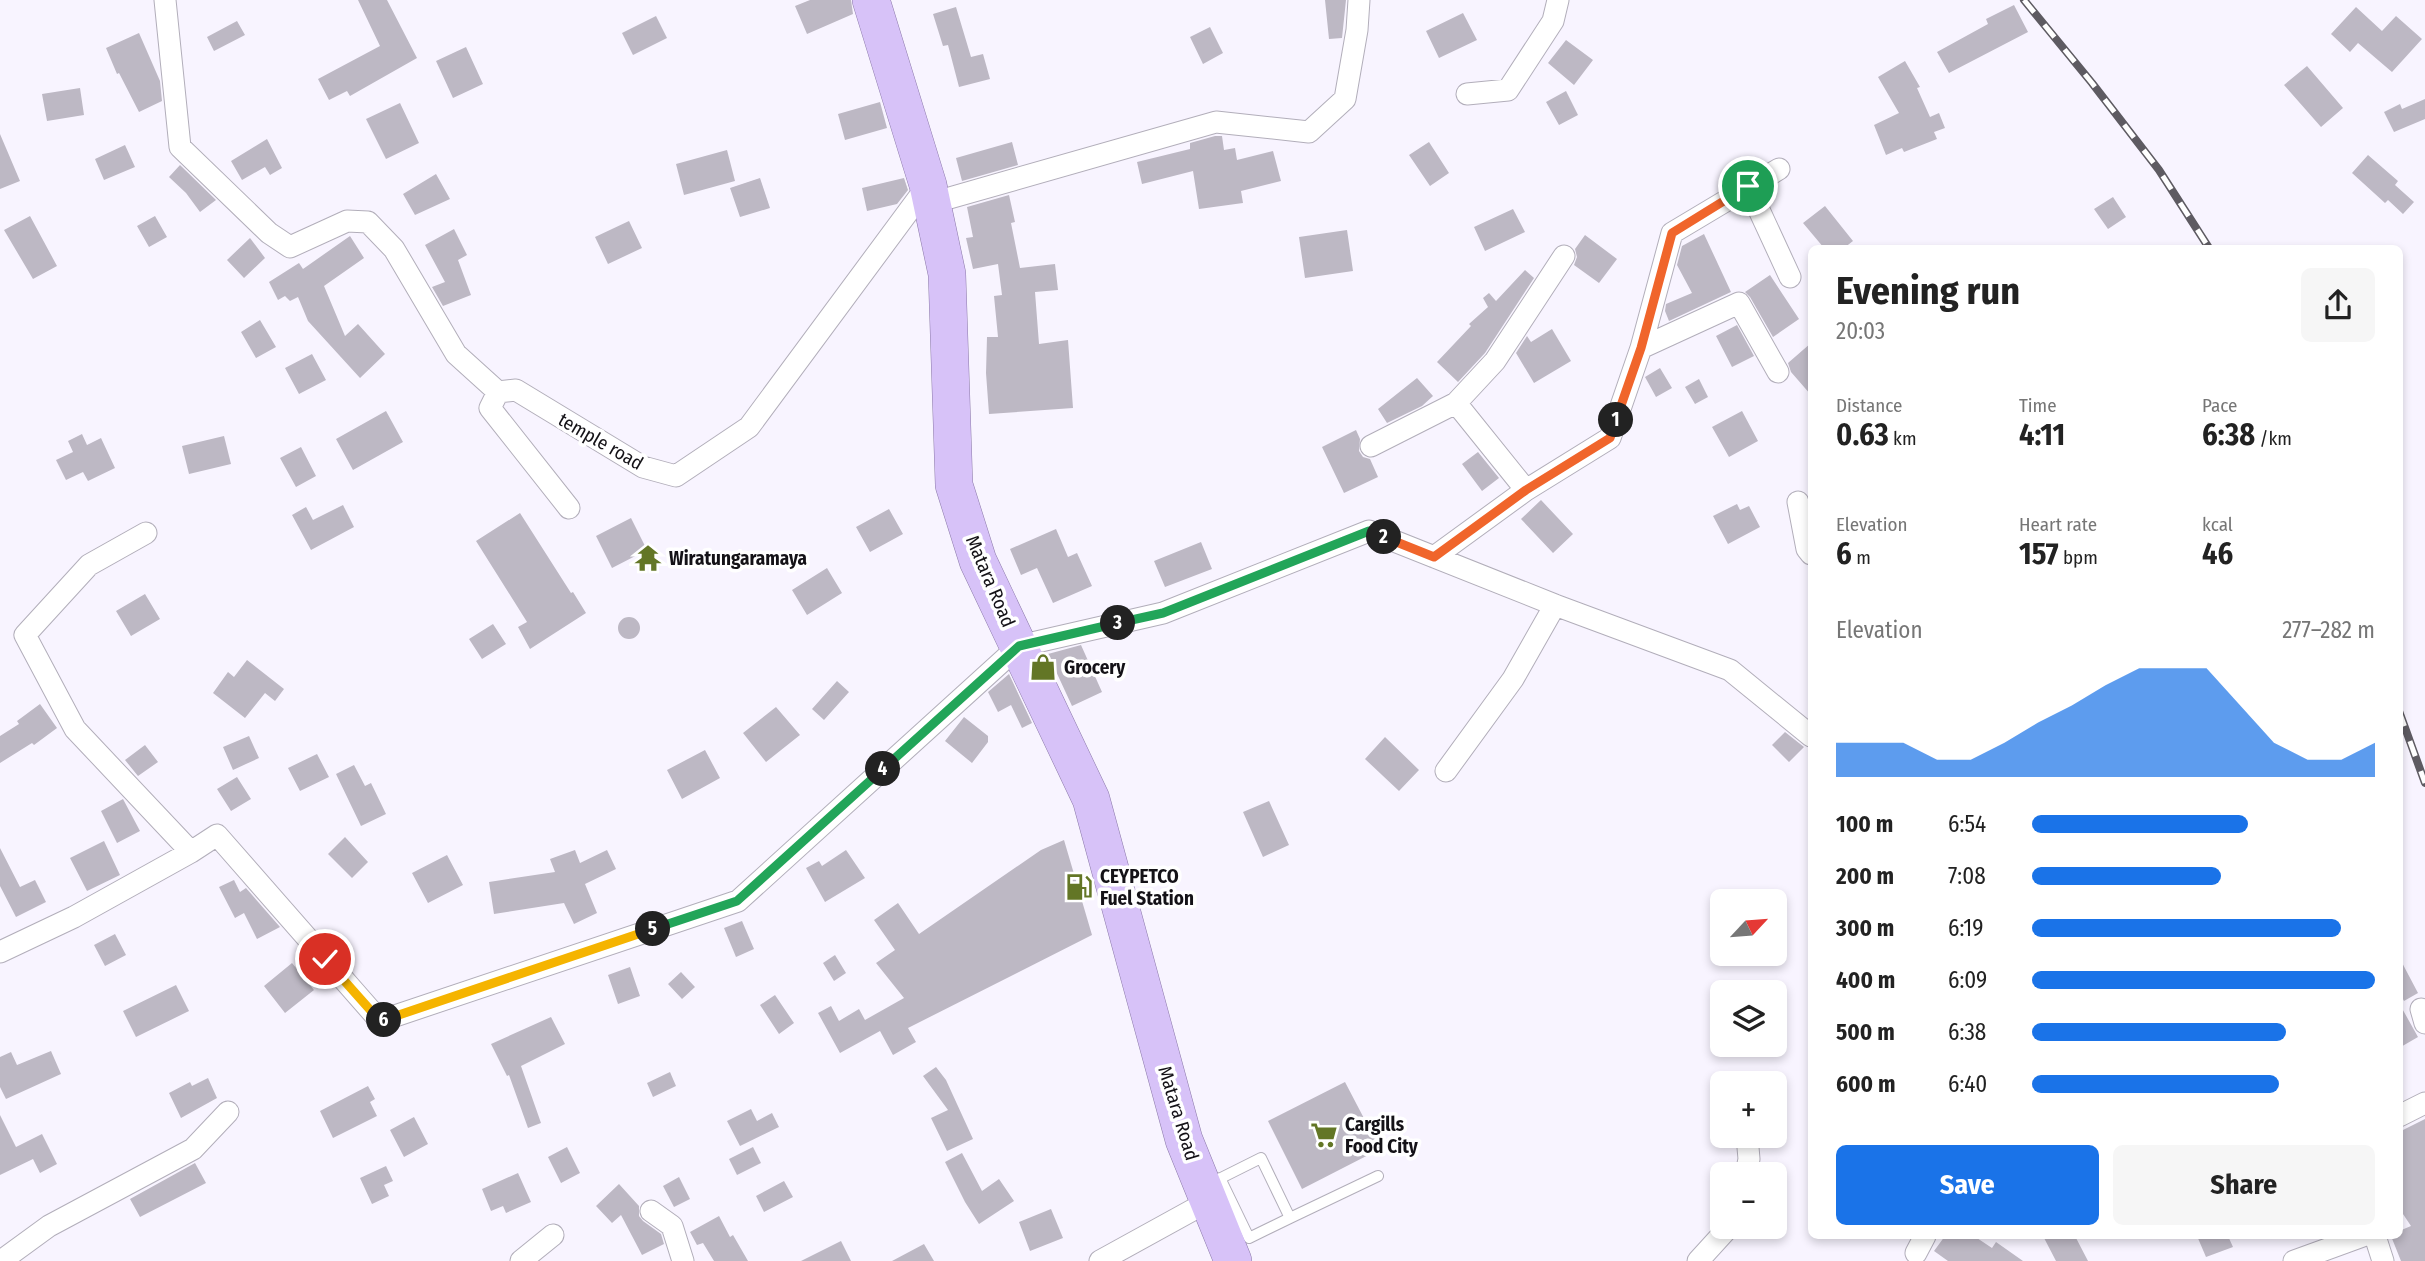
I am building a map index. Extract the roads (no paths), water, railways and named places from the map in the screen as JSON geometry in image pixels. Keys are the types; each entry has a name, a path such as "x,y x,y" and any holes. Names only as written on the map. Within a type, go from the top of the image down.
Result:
{"highway":[{"name":"Matara Road","path":"871,0 930,194 947,274 954,485 978,561 1091,799 1184,1140 1211,1188 1233,1261"}],"street":[{"path":"165,0 180,147 269,233 290,247 347,221 368,222 394,250 456,354 498,392 490,408 569,509"},
{"path":"930,194 1216,122 1308,132 1345,99 1357,30 1359,0"},
{"path":"1467,94 1508,90 1553,21 1558,0"},
{"path":"1434,557 1526,490 1610,438 1641,348 1672,233 1779,169"},
{"path":"1748,186 1790,277"},
{"name":"temple road","path":"498,392 516,390 643,467 676,476 749,427 930,194"},
{"path":"1371,446 1456,403 1495,360 1564,256"},
{"path":"1641,348 1739,303 1778,372"},
{"path":"1456,403 1526,490"},
{"path":"1798,502 1808,550"},
{"path":"0,951 74,917 217,835 380,1021 737,901 1019,646 1163,613 1369,531 1555,605 1730,670 1808,734"},
{"path":"146,533 89,565 25,635 75,729 191,852"},
{"path":"1446,771 1513,679 1555,605"},
{"path":"2403,1114 2425,1103"},
{"path":"1,1261 49,1226 193,1149 228,1112"},
{"path":"1100,1261 1211,1188"},
{"path":"652,1211 672,1226 683,1261"},
{"path":"521,1261 553,1235"},
{"path":"1698,1261 1718,1239"},
{"path":"2294,1261 2355,1239"},
{"path":"2376,1239 2383,1261"}],"lane":[{"path":"1290,1218 1261,1158 1211,1188 1250,1238 1378,1176"}],"railway":[{"path":"2024,0 2159,170 2207,245"},
{"path":"2403,722 2425,783"}],"place":[{"name":"Wiratungaramaya","path":"648,558"},
{"name":"Grocery","path":"1043,667"},
{"name":"CEYPETCO Fuel Station","path":"1079,887"},
{"name":"Cargills Food City","path":"1324,1135"}]}
